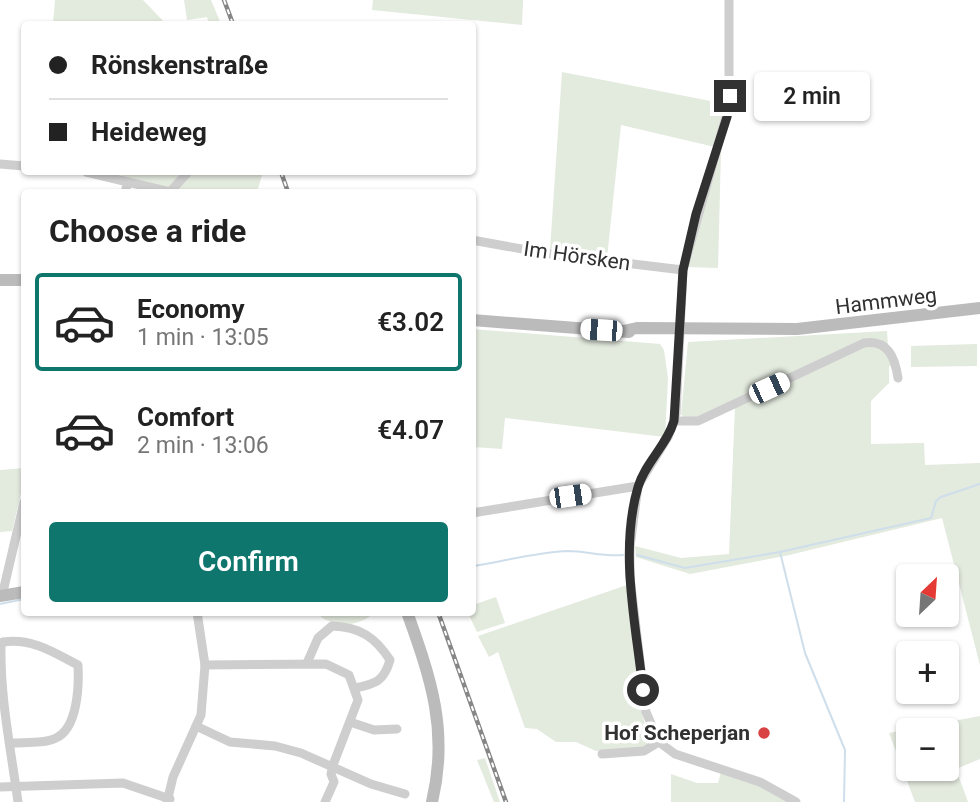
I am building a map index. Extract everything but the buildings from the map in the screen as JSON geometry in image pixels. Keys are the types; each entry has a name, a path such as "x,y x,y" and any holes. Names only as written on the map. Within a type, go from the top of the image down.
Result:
{"main road":[{"path":"0,280 21,280"},
{"name":"Hammweg","path":"476,320 623,331 677,332 797,329 980,308"},
{"path":"1,596 21,593"},
{"path":"408,616 437,707 440,746 432,802"}],"street":[{"path":"729,0 729,106 683,270 677,332 674,421 638,486 630,547 630,577 646,712 659,742 675,754 760,782 796,802"},
{"path":"0,164 21,166"},
{"path":"99,175 157,189"},
{"path":"173,189 185,175"},
{"path":"126,189 128,182"},
{"name":"Im Hörsken","path":"476,241 561,256 683,270"},
{"path":"674,421 698,421 864,343 878,343 889,351 898,378"},
{"path":"476,512 638,486"},
{"path":"1,596 21,514"},
{"path":"0,787 123,783 169,800 173,777 201,715 205,665 198,616"},
{"path":"307,663 318,638 332,626 353,626 377,641 390,660 386,675 377,683 355,688"},
{"path":"11,743 49,741 59,737 66,729 79,685 78,665 37,644 3,642 2,708 8,718 18,802"},
{"path":"205,665 326,664 349,675 358,701 333,765 331,774 334,782 325,802"},
{"path":"350,722 374,730 397,729"},
{"path":"196,726 230,742 275,746 333,765 371,784 405,794"},
{"path":"602,754 644,751 659,742"}],"shaded area":[{"path":"55,0 143,0 163,21 53,21"},
{"path":"184,0 211,0 220,21 208,21 207,17 187,20"},
{"path":"373,0 523,0 522,25 372,10"},
{"path":"562,72 726,104 715,147 621,125 607,258 550,250"},
{"path":"721,151 718,268 687,267"},
{"path":"122,175 180,175 169,188 121,178"},
{"path":"189,175 262,175 258,189 178,189"},
{"path":"476,329 660,344 664,350 668,378 665,437 505,418 502,449 476,447"},
{"path":"887,331 888,347 876,340 696,419 684,418 681,414 688,342"},
{"path":"977,344 977,366 911,367 911,346"},
{"path":"866,346 883,349 893,366 889,366 889,383 871,401 871,444 924,443 925,465 980,463 980,665 959,584 959,564 954,564 942,518 785,556 690,574 636,557 635,546 681,558 729,554 735,407"},
{"path":"21,468 21,494 12,531 0,532 0,470"},
{"path":"627,585 642,713 650,744 643,749 596,751 576,742 556,742 537,729 525,728 498,652 489,657 478,636"},
{"path":"496,597 505,623 477,632 469,616 476,616 476,604"},
{"path":"370,616 349,624 334,623 321,617"},
{"path":"980,716 980,759 959,768 959,720"},
{"path":"896,732 896,752 889,733"},
{"path":"485,758 500,802 494,802 477,760"},
{"path":"721,772 748,780 789,802 671,802 671,774 697,783 718,783"},
{"path":"959,777 968,802 915,802 907,781 959,781"}],"waterway":[{"path":"637,555 685,568 780,552 931,518 936,501 941,497 980,484"},
{"path":"476,566 556,552 623,555"},
{"path":"780,552 805,653 845,750 844,802"},
{"path":"0,604 21,600"}],"railway":[{"path":"224,0 232,21"},
{"path":"282,175 287,189"},
{"path":"439,616 506,802"}],"place":[{"name":"Hof Scheperjan","path":"764,733"}],"route":[{"path":"643,690 629,556 636,499 638,486 668,437 674,421 683,270 696,214 727,117 730,96"}]}
